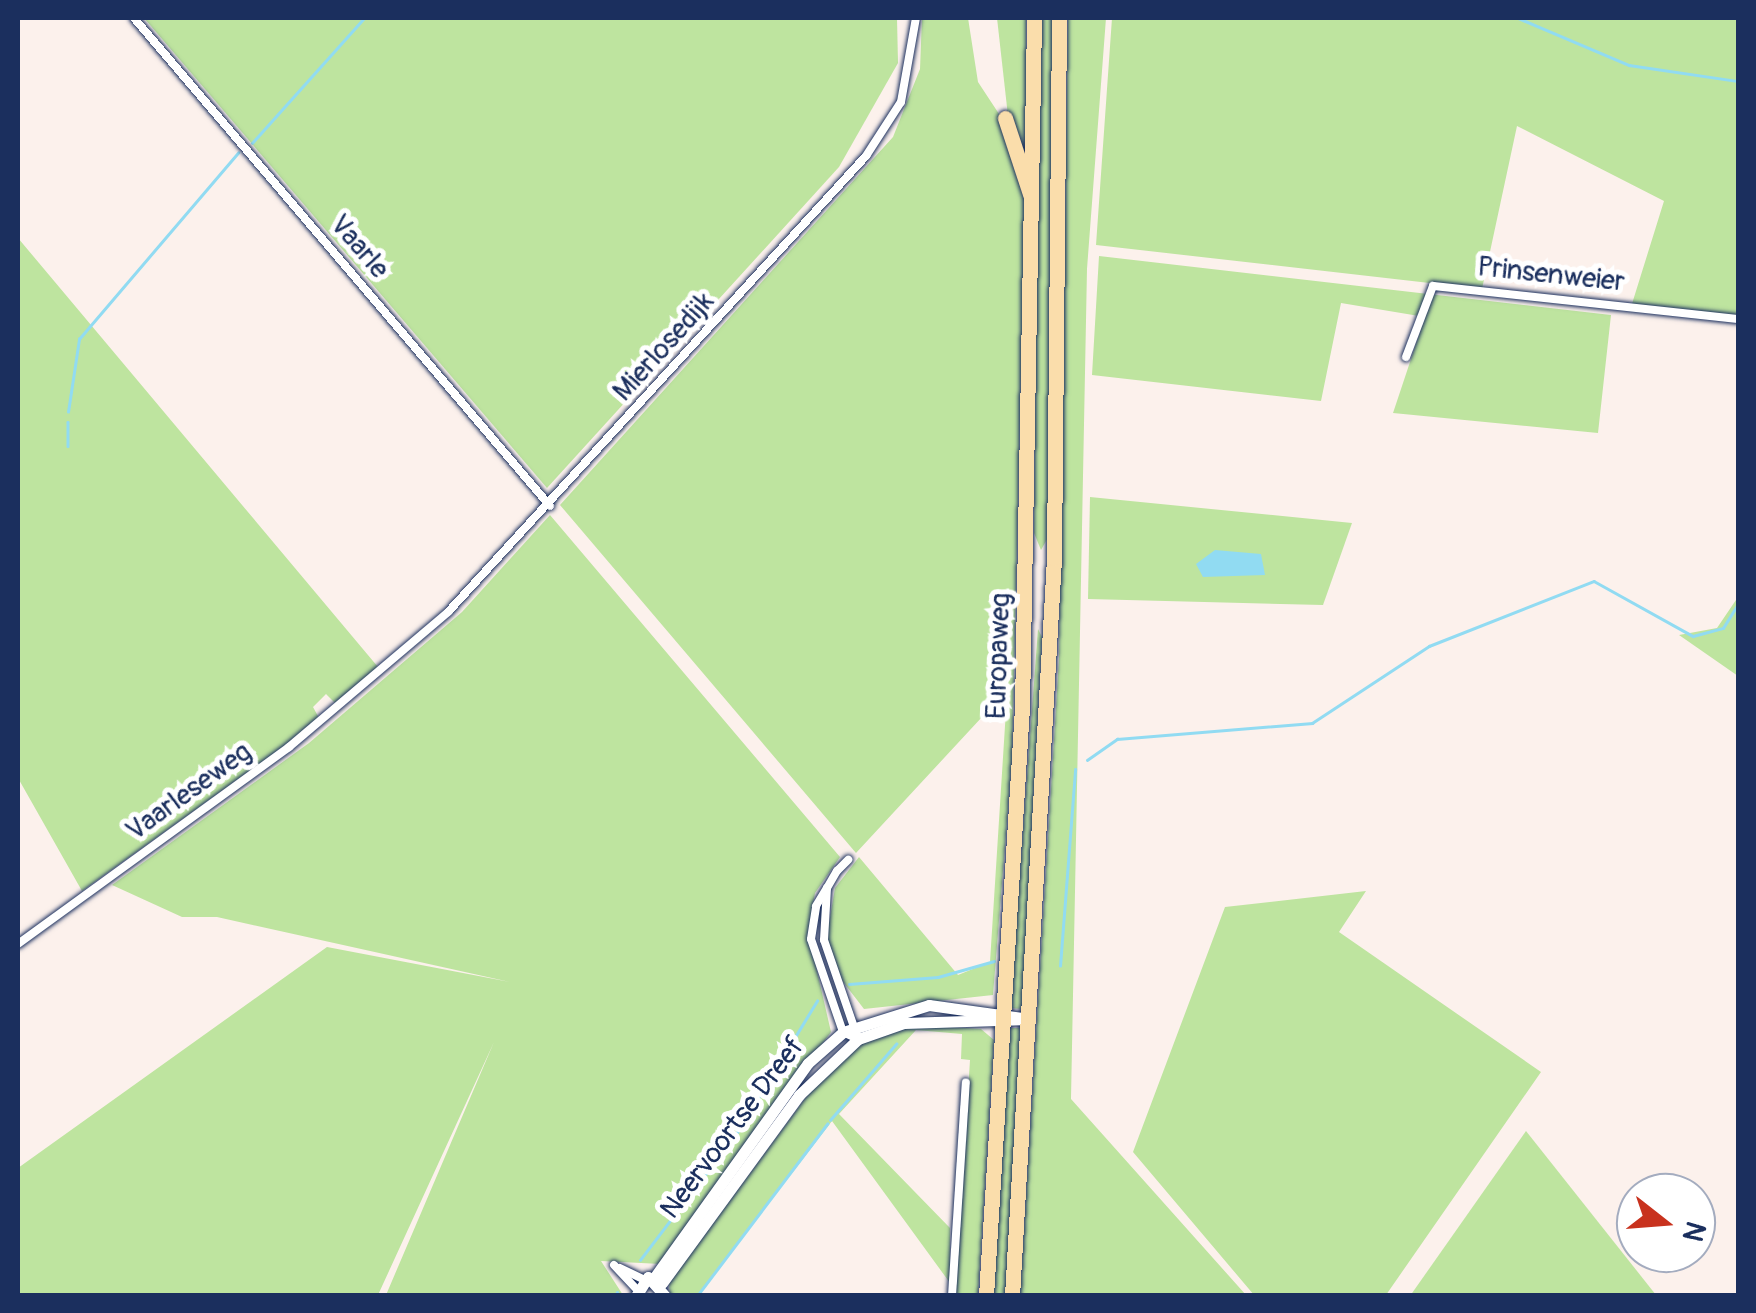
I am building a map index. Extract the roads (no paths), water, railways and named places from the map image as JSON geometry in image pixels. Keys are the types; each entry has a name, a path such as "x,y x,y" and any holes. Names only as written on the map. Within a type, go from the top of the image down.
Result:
{"highway":[{"name":"Europaweg","path":"986,1296 1004,1017 1035,207 1034,18"},
{"name":"Europaweg","path":"1012,1296 1054,558 1059,18"},
{"path":"1005,118 1035,207"}],"street":[{"name":"Vaarle","path":"134,18 550,506"},
{"name":"Mierlosedijk","path":"381,669 550,506 889,125 910,76 916,18"},
{"name":"Prinsenweier","path":"1406,357 1433,286 1738,319"},
{"name":"Vaarleseweg","path":"18,944 381,669"},
{"path":"827,888 830,966 858,1022 858,1038 843,1032 810,939 827,888 848,860"},
{"name":"Neervoortse Dreef","path":"650,1287 808,1063 843,1032 858,1022 928,1004 1030,1019"},
{"name":"Neervoortse Dreef","path":"650,1287 807,1085 858,1038 921,1021 1004,1017"},
{"path":"952,1296 966,1082"}],"water":[{"path":"1215,550 1261,554 1265,575 1203,577 1196,564"}],"waterway":[{"path":"252,143 364,18"},
{"path":"1518,18 1629,65 1738,81"},
{"path":"68,412 79,339 238,153"},
{"path":"68,422 68,446"},
{"path":"1087,760 1117,739 1312,723 1429,646 1594,581 1693,636 1723,628 1738,604"},
{"path":"1060,966 1075,770"},
{"path":"849,984 938,977 994,961"},
{"path":"640,1260 736,1134 817,1001"},
{"path":"830,1120 896,1044"},
{"path":"697,1296 827,1124"},
{"path":"615,1296 617,1292"}]}
